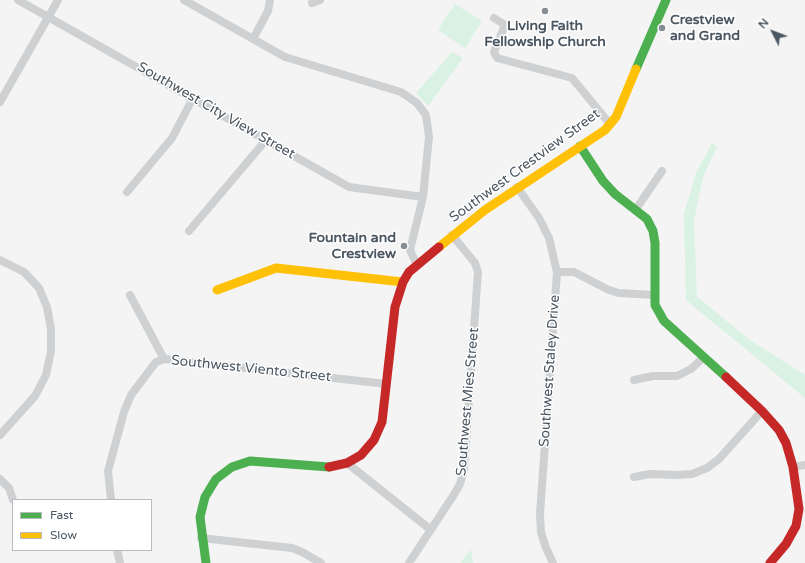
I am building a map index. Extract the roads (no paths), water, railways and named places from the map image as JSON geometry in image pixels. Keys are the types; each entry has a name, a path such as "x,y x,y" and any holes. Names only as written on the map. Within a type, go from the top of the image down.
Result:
{"street":[{"name":"Southwest City View Street","path":"18,0 349,186 423,197"},
{"path":"0,102 58,0"},
{"path":"184,0 285,57 401,92 417,103 426,115 429,125 423,197 410,250 417,265"},
{"path":"253,39 268,11 270,0"},
{"name":"Southwest Crestview Street","path":"206,563 201,538 200,517 205,497 216,479 232,467 250,461 327,467 347,463 361,455 374,440 382,422 395,307 402,282 409,272 452,235 517,187 580,146 610,124 616,117 666,0"},
{"path":"494,18 505,25 494,52 497,58 572,78 610,124"},
{"path":"127,192 172,138 193,98"},
{"path":"189,231 266,140"},
{"path":"580,146 603,181 615,194 647,219 654,237 655,305 664,321 762,412 779,430 786,443 793,467 799,508 796,526 786,544 770,563"},
{"path":"636,209 662,171"},
{"name":"Southwest Staley Drive","path":"517,187 539,218 549,238 557,272 540,514 541,532 553,563"},
{"name":"Southwest Mies Street","path":"409,563 454,496 460,484 464,470 478,272 475,263 452,235"},
{"path":"0,260 24,272 39,288 47,307 51,329 51,351 46,375 35,396 0,435"},
{"path":"217,290 276,268 402,282"},
{"path":"557,272 574,272 609,290 619,293 654,295"},
{"name":"Southwest Viento Street","path":"130,295 164,359 387,384"},
{"path":"634,380 653,376 676,376 691,369 703,358"},
{"path":"111,499 108,471 124,412 131,395 156,362 164,359"},
{"path":"634,477 650,474 692,474 707,468 719,459 762,412"},
{"path":"347,463 431,530"},
{"path":"793,467 805,465"},
{"path":"0,479 9,488 13,499"},
{"path":"201,538 292,548 321,563"},
{"path":"117,551 120,563"}],"place":[{"name":"Living Faith Fellowship Church","path":"545,11"},
{"name":"Crestview and Grand","path":"662,28"},
{"name":"Fountain and Crestview","path":"404,246"}]}
